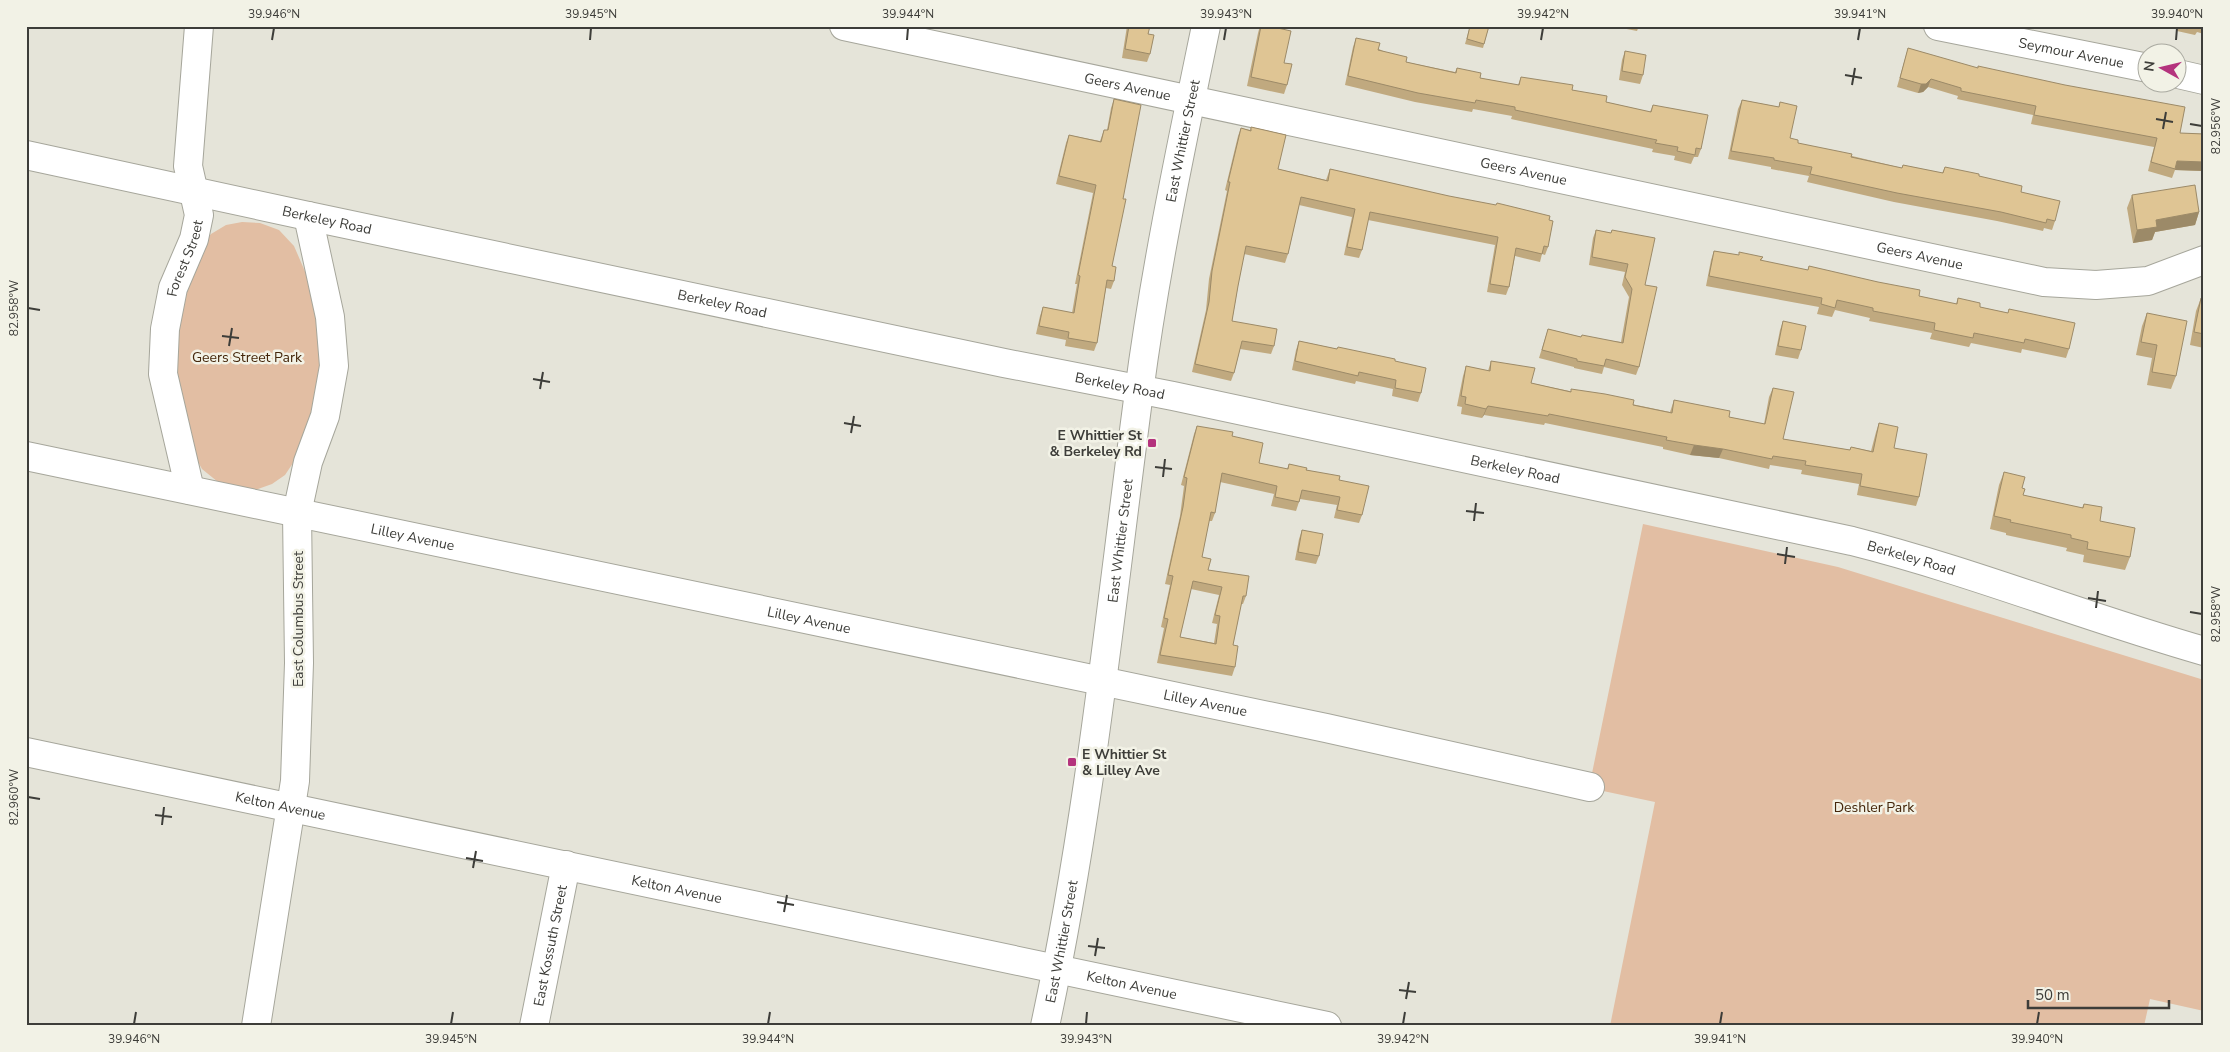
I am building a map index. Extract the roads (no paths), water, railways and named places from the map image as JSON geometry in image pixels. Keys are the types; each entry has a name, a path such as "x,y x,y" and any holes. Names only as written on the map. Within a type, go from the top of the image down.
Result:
{"street":[{"name":"Forest Street","path":"190,490 163,374 165,330 173,288 194,239 199,215 195,190 188,166 199,26"},
{"name":"Geers Avenue","path":"844,26 912,33 1191,99 2044,282 2096,285 2148,281 2204,260"},
{"name":"East Whittier Street","path":"1045,1026 1057,968 1103,682 1139,389 1160,261 1206,26"},
{"name":"Seymour Avenue","path":"1938,26 2138,66"},
{"path":"2188,76 2204,80"},
{"name":"Berkeley Road","path":"26,155 1852,541 1901,553 2070,609 2204,650"},
{"name":"East Columbus Street","path":"256,1026 295,781 299,697 297,513 308,462 325,416 334,366 330,317 308,216"},
{"name":"Lilley Avenue","path":"26,456 1103,682 1590,787"},
{"name":"Kelton Avenue","path":"26,752 1327,1026"},
{"name":"East Kossuth Street","path":"534,1026 566,865"}],"place":[{"name":"E Whittier St & Berkeley Rd","path":"1152,443"},
{"name":"E Whittier St & Lilley Ave","path":"1072,762"}],"park label":[{"name":"Geers Street Park","path":"247,357"},
{"name":"Deshler Park","path":"1874,807"}]}
